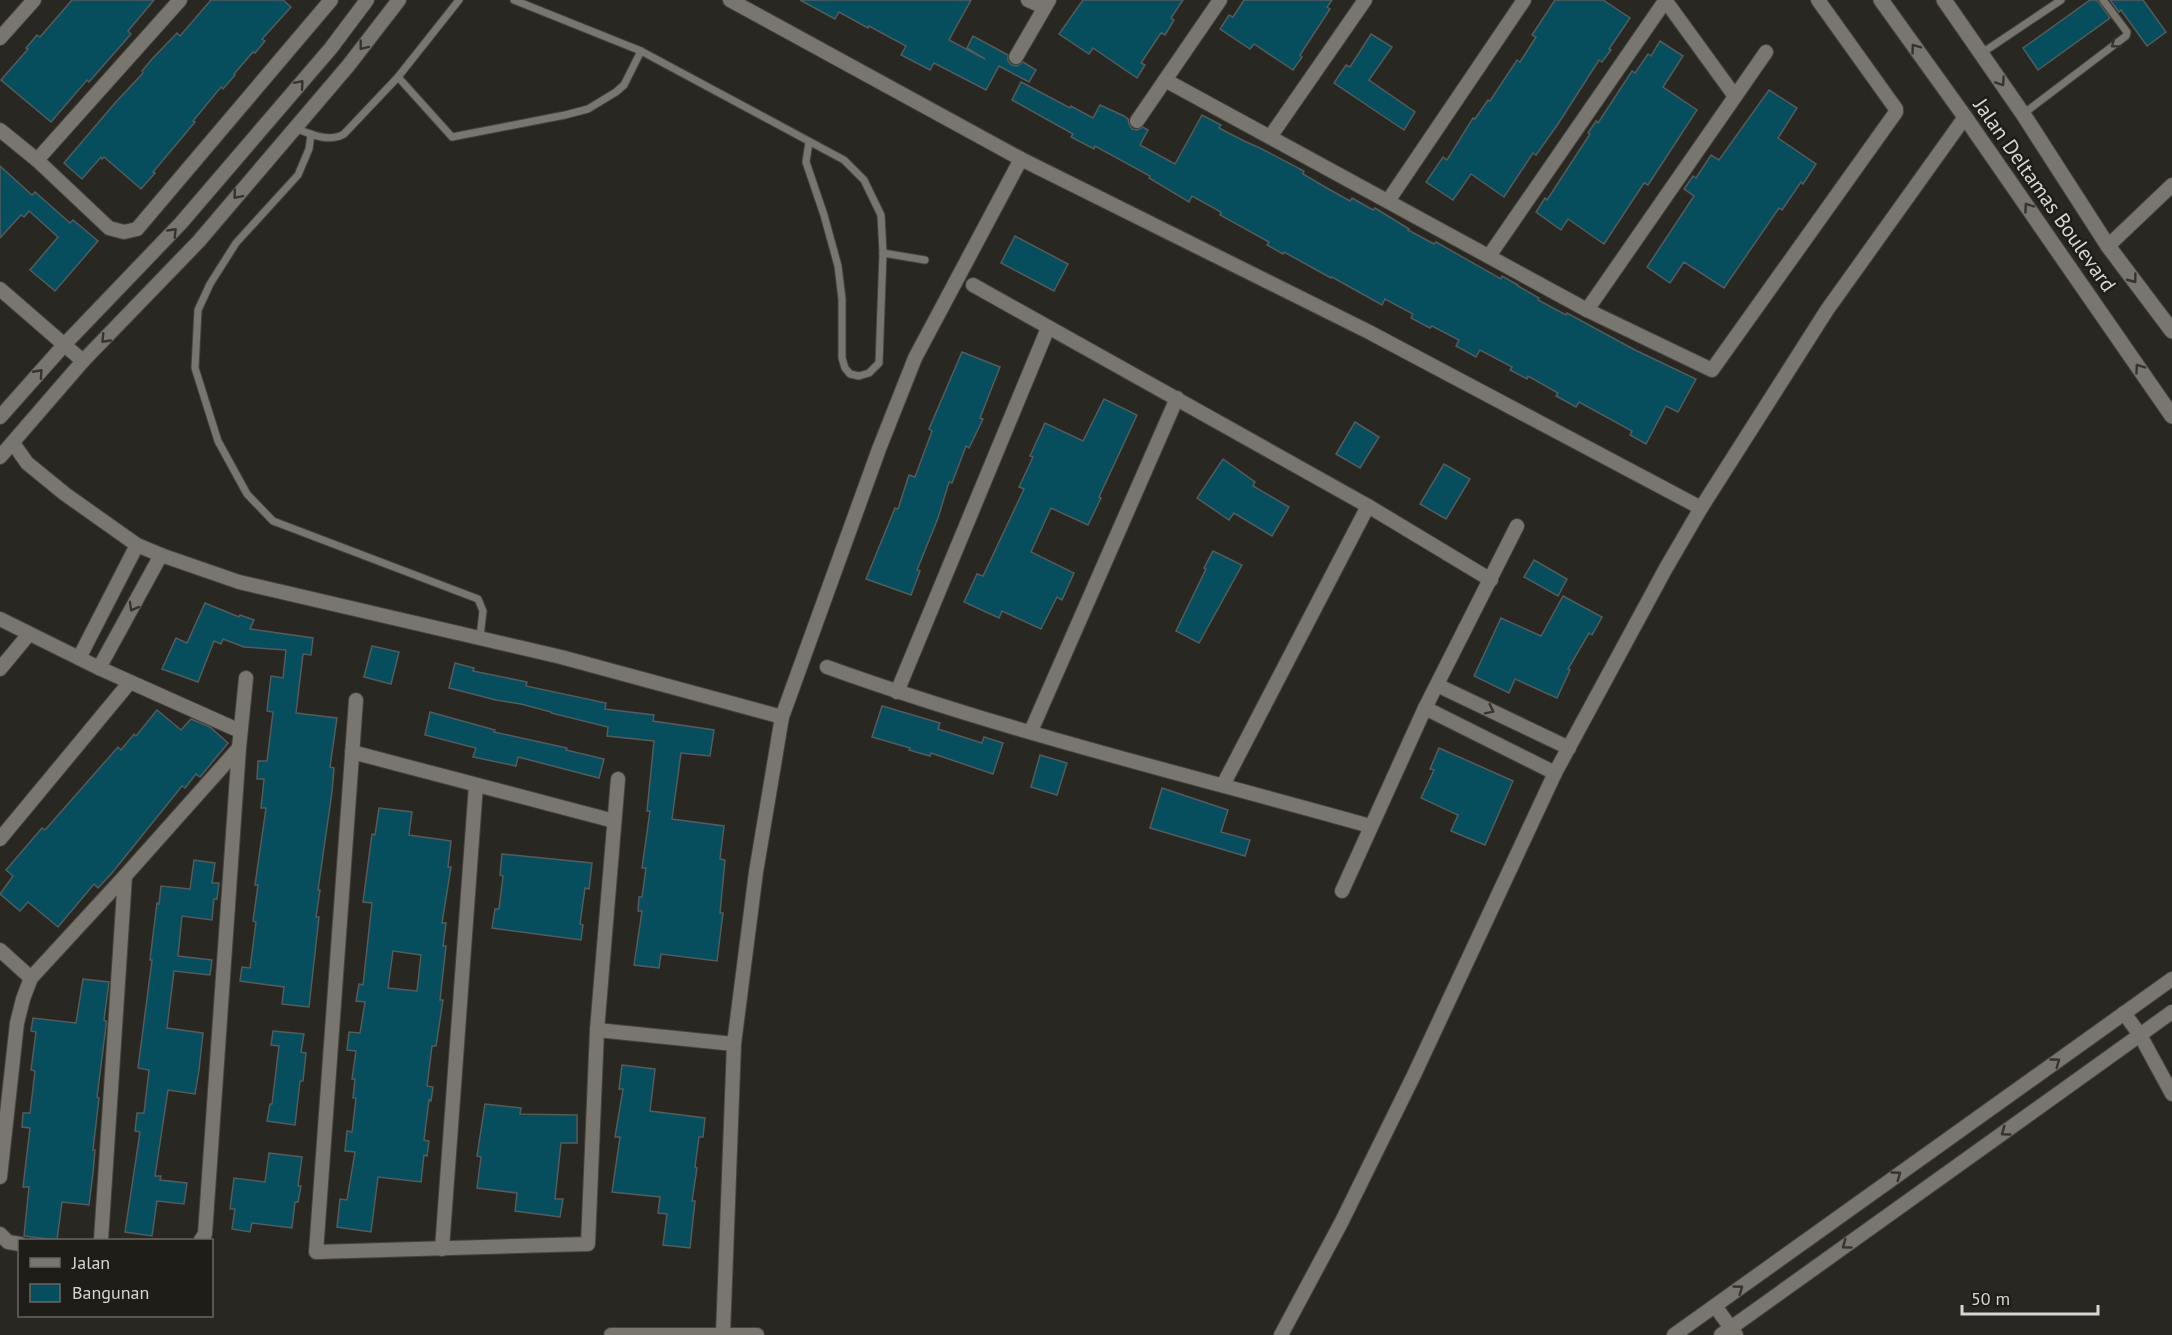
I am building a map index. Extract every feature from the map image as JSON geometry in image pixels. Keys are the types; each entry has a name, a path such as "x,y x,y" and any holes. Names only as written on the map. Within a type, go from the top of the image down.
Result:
{"street":[{"path":"0,38 33,0"},
{"path":"37,160 180,0"},
{"path":"0,130 37,160 109,228 124,232 137,229 331,0"},
{"path":"0,417 64,345 181,223 331,48 367,0"},
{"path":"0,457 83,362 199,240 348,66 399,0"},
{"path":"730,0 1021,159 1370,332 1701,508"},
{"path":"1016,57 1047,4 1028,0"},
{"path":"1137,121 1220,0"},
{"path":"1270,137 1365,0"},
{"path":"1388,201 1524,0"},
{"path":"1489,256 1665,0 1734,95"},
{"path":"1165,80 1587,310 1710,370 1714,368 1896,112 1818,0"},
{"name":"Jalan Deltamas Boulevard","path":"1881,0 2172,416"},
{"path":"1944,0 2023,114 2108,246 2167,321 2172,331"},
{"path":"1587,310 1766,52"},
{"path":"1281,1335 1341,1223 1409,1085 1556,773 1701,508 1827,310 1965,117"},
{"path":"723,1334 734,1044 756,872 782,717 879,449 915,358 1021,159"},
{"path":"2108,246 2172,185"},
{"path":"973,285 1368,506 1491,580"},
{"path":"0,289 83,362"},
{"path":"897,692 1048,328"},
{"path":"1031,731 1177,398"},
{"path":"14,443 27,463 65,494 137,545 161,555 239,582 480,637 782,717"},
{"path":"1222,784 1368,506"},
{"path":"1342,891 1425,708 1517,526"},
{"path":"79,658 137,545"},
{"path":"99,668 161,555"},
{"path":"0,619 99,668 240,731"},
{"path":"0,669 29,634"},
{"path":"827,667 897,692 1370,826"},
{"path":"202,1239 205,1234 240,731 246,678"},
{"path":"0,839 130,682"},
{"path":"1437,685 1569,748"},
{"path":"356,700 316,1251 588,1244 597,1030 618,779"},
{"path":"1425,708 1556,773"},
{"path":"0,1177 17,1023 23,999 32,978 239,748"},
{"path":"352,752 614,821"},
{"path":"442,1249 476,785"},
{"path":"101,1239 125,876"},
{"path":"0,950 32,978"},
{"path":"1674,1335 2172,979"},
{"path":"1715,1306 1730,1332 2172,1012"},
{"path":"2124,1013 2140,1035 2172,1094"},
{"path":"597,1030 734,1044"},
{"path":"0,1234 8,1242 18,1244"},
{"path":"611,1335 757,1335"}],"lane":[{"path":"295,128 311,134 334,138 344,134 398,76 459,0"},
{"path":"514,0 641,51 844,160 864,180 881,215 883,253 879,363 869,374 859,376 850,374 842,358 842,299 838,266 806,162 809,142"},
{"path":"1982,53 2061,0"},
{"path":"2023,114 2126,36 2127,32 2103,0"},
{"path":"398,76 452,137 588,109 624,85 641,51"},
{"path":"311,134 309,149 298,175 236,243 210,284 198,310 195,368 218,441 247,494 273,521 478,599 483,611 480,637"},
{"path":"883,253 925,260"}],"building":[{"path":"72,0 154,0 128,31 131,34 51,122 1,80 37,35 40,37"},
{"path":"211,0 283,0 291,7 262,39 265,41 255,53 253,52 223,89 221,87 141,189 104,157 102,159 101,157 82,179 64,163 143,73 142,71 152,59 177,33 180,36"},
{"path":"800,0 971,0 949,40 985,59 967,48 973,36 1008,55 1008,61 1012,65 1017,66 1023,62 1036,70 1029,82 999,66 986,90 934,63 930,70 901,55 906,46 869,26 868,28 839,12 835,19"},
{"path":"1083,0 1183,0 1171,18 1174,20 1165,35 1161,33 1141,63 1145,65 1137,78 1093,48 1089,54 1059,34"},
{"path":"1244,0 1332,0 1327,7 1330,9 1293,70 1254,44 1250,49 1220,29 1229,15 1233,17"},
{"path":"1555,0 1603,0 1630,18 1609,49 1611,50 1602,62 1599,60 1558,124 1536,155 1533,153 1504,197 1471,174 1453,200 1426,182 1443,157 1447,160 1473,118 1475,119 1488,100 1490,101 1517,60 1520,62 1536,37 1532,35"},
{"path":"2090,0 2097,0 2110,18 2038,70 2023,48"},
{"path":"2110,0 2143,0 2166,32 2147,46 2121,10 2119,12"},
{"path":"1371,34 1392,47 1369,80 1415,112 1404,130 1334,83 1346,65 1350,67"},
{"path":"1660,41 1683,56 1663,87 1697,110 1648,185 1644,183 1604,244 1568,219 1561,230 1536,212 1545,198 1547,200 1590,134 1588,133 1596,121 1598,123 1632,71 1635,73 1648,54 1651,56"},
{"path":"1021,82 1093,118 1100,105 1124,116 1128,119 1132,129 1137,130 1143,127 1148,130 1140,145 1175,164 1202,115 1221,125 1219,128 1304,171 1303,174 1350,201 1352,198 1373,210 1375,208 1408,230 1434,244 1436,242 1501,279 1502,276 1566,315 1567,313 1635,350 1696,379 1678,412 1666,406 1646,444 1630,435 1632,431 1579,402 1576,407 1556,396 1558,393 1528,376 1527,379 1510,370 1512,367 1480,350 1476,357 1456,346 1459,340 1411,318 1413,314 1385,299 1382,305 1284,252 1283,254 1267,245 1269,242 1220,215 1221,212 1192,196 1189,202 1149,178 1150,176 1095,146 1094,149 1071,137 1073,134 1012,100"},
{"path":"1769,90 1797,108 1778,138 1816,164 1782,210 1779,208 1724,288 1684,262 1670,283 1647,267 1694,196 1684,189 1693,176 1696,178 1711,155 1719,160"},
{"path":"0,166 32,195 35,192 70,223 73,220 98,241 55,291 30,270 58,237 29,211 24,217 21,215 0,238"},
{"path":"1015,236 1068,264 1054,291 1001,263"},
{"path":"962,352 1000,367 980,418 983,419 969,448 966,446 952,483 949,482 938,518 917,570 920,571 911,595 866,579 895,508 898,509 909,475 915,477 932,431 929,429"},
{"path":"1104,399 1137,415 1099,497 1101,498 1088,525 1051,508 1031,552 1074,573 1062,600 1057,597 1041,629 1002,611 999,618 964,602 977,574 983,576 1024,489 1019,487 1045,423 1083,441"},
{"path":"1355,422 1379,437 1360,468 1336,454"},
{"path":"1223,459 1255,482 1253,486 1289,507 1272,536 1234,513 1229,520 1197,498"},
{"path":"1444,464 1470,479 1446,519 1420,504"},
{"path":"1213,551 1242,565 1199,643 1176,631"},
{"path":"1534,560 1567,579 1558,596 1524,577"},
{"path":"1563,596 1602,617 1592,635 1589,633 1568,669 1570,670 1557,698 1515,679 1509,693 1474,676 1501,618 1541,636"},
{"path":"205,603 239,617 240,615 254,620 250,629 313,638 311,655 303,654 296,713 337,718 330,767 334,768 332,792 318,890 320,890 316,917 319,917 309,1007 282,1004 284,987 240,981 242,967 250,968 256,922 253,921 258,885 255,885 266,808 261,808 264,779 257,779 258,761 267,761 273,712 267,711 271,676 283,678 286,650 244,647 223,639 221,644 214,641 198,682 162,669 176,638 187,643"},
{"path":"372,646 399,652 391,684 364,677"},
{"path":"455,663 474,668 473,671 527,682 526,686 606,703 605,709 654,715 653,721 714,730 710,756 681,753 672,819 724,826 720,859 725,860 720,913 723,913 717,961 661,954 659,968 634,965 642,911 638,911 639,897 642,897 646,868 642,868 650,811 647,811 654,741 607,736 608,727 449,688"},
{"path":"882,706 940,723 938,729 982,743 984,737 1003,743 993,774 931,753 930,756 872,737"},
{"path":"157,710 181,730 191,719 210,727 228,743 200,777 196,774 185,788 182,786 112,873 98,888 94,884 58,927 28,902 20,911 0,894 13,876 6,870 42,828 45,830 118,747 121,750 134,734 136,736"},
{"path":"430,712 495,730 494,732 567,748 566,750 604,759 599,778 518,757 516,766 473,757 476,748 425,735"},
{"path":"1439,748 1513,781 1485,845 1451,831 1458,815 1421,798 1434,770 1430,769"},
{"path":"1040,755 1067,763 1057,795 1031,787"},
{"path":"1162,788 1228,810 1221,832 1250,840 1245,856 1150,828"},
{"path":"379,808 412,812 409,835 451,841 448,867 451,867 442,923 446,923 440,1000 443,1000 436,1046 432,1046 427,1086 433,1087 424,1140 429,1141 427,1156 424,1155 421,1182 378,1177 371,1232 337,1227 340,1199 347,1200 355,1152 345,1151 347,1131 352,1132 356,1098 353,1098 355,1079 352,1079 356,1051 347,1050 349,1032 360,1033 365,1002 356,1001 359,984 363,985 372,903 363,902 372,834 375,835","holes":["393,951 421,955 417,991 388,988"]},
{"path":"502,854 592,863 589,889 585,888 580,924 583,925 581,940 492,928 495,909 499,909 503,876 500,875"},
{"path":"194,860 215,863 212,883 219,883 217,899 214,899 212,920 182,916 178,956 212,960 210,975 174,971 167,1028 203,1033 199,1070 195,1094 168,1090 155,1176 161,1176 160,1180 187,1183 184,1204 157,1201 152,1236 125,1232 140,1132 135,1131 137,1113 144,1113 149,1070 138,1068 157,903 159,904 161,886 190,889"},
{"path":"83,979 109,982 89,1205 62,1202 57,1239 24,1236 29,1187 23,1187 30,1128 22,1127 23,1113 30,1113 35,1071 31,1070 36,1032 31,1031 33,1018 76,1023"},
{"path":"273,1031 304,1034 301,1052 306,1053 295,1125 267,1121 270,1104 272,1104 279,1046 271,1045"},
{"path":"622,1065 655,1069 650,1111 705,1118 703,1137 699,1137 695,1167 697,1168 692,1201 695,1201 690,1248 663,1245 667,1214 658,1213 660,1197 612,1192 620,1137 615,1137 623,1089 619,1089"},
{"path":"485,1104 521,1108 520,1114 577,1115 577,1143 561,1143 555,1199 563,1199 560,1217 515,1211 517,1193 477,1188 481,1157 477,1156"},
{"path":"269,1153 302,1157 298,1186 301,1186 298,1202 295,1202 292,1228 252,1223 250,1232 232,1229 235,1209 230,1209 234,1178 265,1182"}]}
